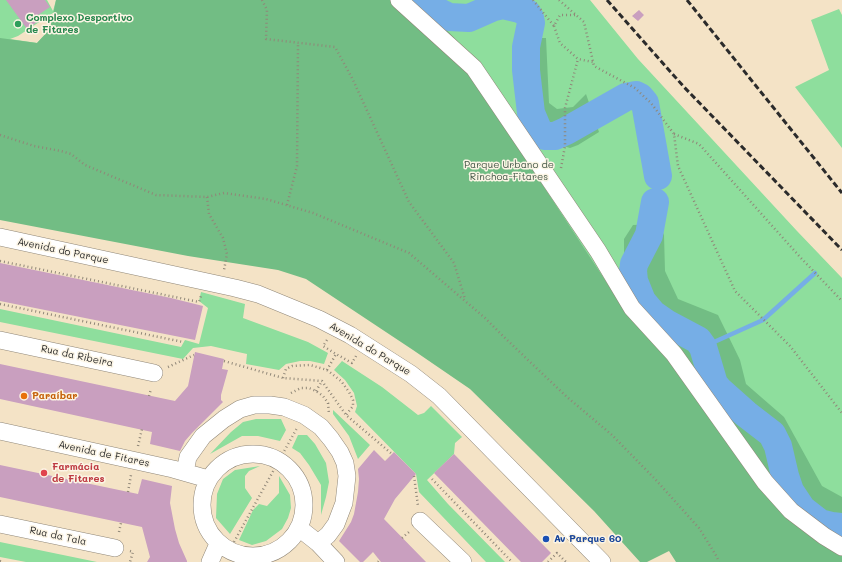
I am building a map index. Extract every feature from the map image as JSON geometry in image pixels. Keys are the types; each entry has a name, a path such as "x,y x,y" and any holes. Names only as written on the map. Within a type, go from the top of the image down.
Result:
{"street":[{"path":"399,0 474,68 598,251 632,308 674,354 766,482 791,511 824,536 842,547"},
{"name":"Avenida do Parque","path":"0,237 258,294 319,319 350,335 412,374 439,396 602,562"},
{"name":"Rua da Ribeira","path":"0,340 154,373"},
{"path":"184,472 188,457 203,436 224,419 240,409 254,405 270,405 284,407 304,415 321,427 340,452 344,463 346,476 344,503 336,524 328,535 318,543"},
{"name":"Avenida de Fitares","path":"0,432 184,472 208,479"},
{"path":"210,562 231,553 255,557 269,554 281,549 292,539 299,528 304,513 304,497 299,482 290,470 279,461 264,455 248,454 232,458 219,467 208,479 203,492 201,506 203,520 209,533 231,553"},
{"path":"420,521 463,562"},
{"name":"Rua da Tala","path":"0,524 115,548"},
{"path":"299,528 318,543 336,562"}],"path":[{"path":"262,0 267,10 266,39 335,47 353,80 409,202 454,263 465,300"},
{"path":"533,0 554,26 560,43 578,59 593,62"},
{"path":"559,0 584,22 594,66 635,88 651,103 674,134 678,166 735,291 790,346 842,413"},
{"path":"554,26 560,15 576,15"},
{"path":"287,205 297,166 298,43"},
{"path":"565,146 565,108 578,59"},
{"path":"674,134 699,144 800,257 842,301"},
{"path":"0,135 34,146 71,154 85,165 156,195 207,197 224,193 266,199 313,212 410,253 485,318 567,398 612,435 634,457 699,528 719,562"},
{"path":"207,197 209,214 223,238 227,254 222,285"},
{"path":"0,261 199,302 205,282"},
{"path":"0,304 183,342"},
{"path":"323,346 352,363"},
{"path":"328,370 336,354"},
{"path":"224,361 283,378 322,381"},
{"path":"283,378 286,369 292,366 310,365 328,370 342,381 349,392 353,406 346,415"},
{"path":"322,381 346,415 392,454"},
{"path":"316,391 322,381"},
{"path":"287,396 301,388 309,388 316,391 323,396 328,403 330,411 329,420"},
{"path":"231,553 293,434"},
{"path":"432,479 512,562"},
{"path":"130,562 133,552"},
{"path":"548,562 557,553 566,562"}],"green space":[{"name":"Parque Urbano de Rinchoa-Fitares","path":"0,0 47,0 53,11 56,0 590,0 638,59 842,278 842,562 377,289 0,214","holes":["53,13 50,29 37,43 10,39 18,36"]},
{"name":"Parque Urbano de Rinchoa-Fitares","path":"56,0 419,0 459,43 471,76 626,312 635,304 624,257 624,239 633,225 659,224 664,235 665,271 678,299 718,315 740,360 746,384 784,417 822,486 842,497 842,562 676,562 669,551 647,562 640,562 594,511 470,389 306,279 278,270 188,256 0,220 0,38 37,43 50,29"},
{"path":"839,9 842,15 842,148 795,87 829,70 811,20"},
{"path":"533,38 546,38 549,103 557,109 573,107 586,94 599,132 578,145 570,148 539,138 528,123 518,49"},
{"path":"201,292 245,304 243,318 308,342 328,353 324,364 310,361 300,361 286,364 279,370 246,364 247,354 211,346 193,348 183,359 0,322 0,309 181,347 185,340 199,344 208,308 199,301"},
{"path":"342,361 382,387 418,415 424,413 431,406 462,437 455,443 454,454 427,480 448,504 505,562 486,562 419,492 416,474 355,412 357,406 354,393 345,380 334,370"},
{"path":"333,410 370,445 358,459 349,436 333,414"},
{"path":"256,419 281,419 286,430 280,441 258,436 242,436 210,454 243,422"},
{"path":"298,435 307,435 315,444 326,463 329,482 321,515 321,485 300,453 292,448"},
{"path":"260,466 249,471 245,476 245,488 252,498 230,534 216,518 217,494 223,479 235,470"},
{"path":"279,476 290,495 291,508 282,529 266,541 252,545 239,540 253,510 259,504 267,506 279,493"},
{"path":"0,542 97,562 26,562 0,557"}],"building":[{"path":"6,0 45,0 50,7 35,17 37,22 27,29"},
{"path":"639,10 644,15 638,21 632,16"},
{"path":"0,263 203,306 195,340 0,301"},
{"path":"195,352 224,359 222,369 228,370 221,395 221,400 223,402 192,433 185,441 180,451 150,444 152,432 0,399 0,364 175,401 188,386"},
{"path":"374,450 385,461 394,452 416,474 395,499 384,519 426,562 381,562 373,552 363,562 360,562 339,541 351,522 354,514 358,492 358,469"},
{"path":"454,454 551,553 542,562 521,562 434,473"},
{"path":"0,465 138,494 142,479 172,486 170,503 175,529 187,562 147,562 150,557 142,527 0,497"}],"waterway":[{"path":"425,0 435,10 449,17 469,18 494,7 503,5 520,9 527,13 531,23 526,47 526,70 531,113 539,132 544,136 555,136 566,131 626,97 636,95 640,97 645,103 658,176"},
{"path":"655,202 649,235 634,264 633,271 634,281 642,301 653,314 666,323 698,340 703,347 714,384 746,414 772,434 778,446 790,491 802,509 820,523 842,527"},
{"path":"703,347 763,320 815,273"}],"railway":[{"path":"607,0 684,87 842,250"},
{"path":"687,0 842,193"}],"place":[{"name":"Complexo Desportivo de Fitares","path":"18,24"},
{"name":"Paraíbar","path":"24,396"},
{"name":"Farmácia de Fitares","path":"44,473"},
{"name":"Av Parque 60","path":"546,539"}]}
